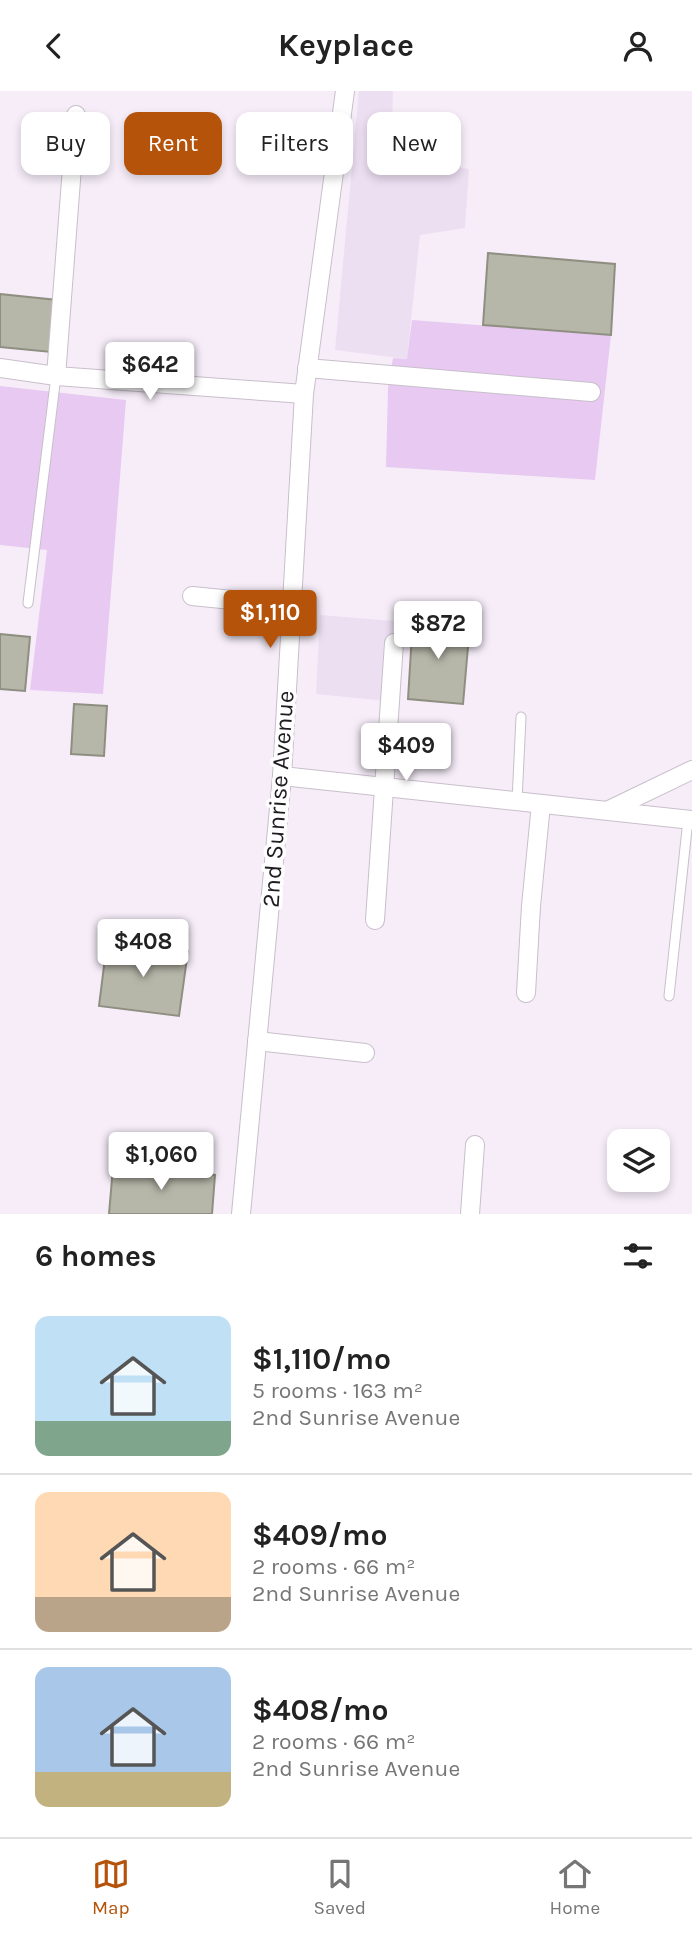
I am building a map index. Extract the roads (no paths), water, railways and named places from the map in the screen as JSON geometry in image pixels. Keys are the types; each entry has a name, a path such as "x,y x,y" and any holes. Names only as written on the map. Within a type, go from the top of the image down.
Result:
{"street":[{"name":"2nd Sunrise Avenue","path":"241,1214 282,776 304,394 345,91"},
{"path":"56,376 71,175"},
{"path":"307,368 591,392"},
{"path":"0,369 56,376 304,394"},
{"path":"192,596 292,606"},
{"path":"375,920 394,643"},
{"path":"605,811 692,770"},
{"path":"282,776 690,820"},
{"path":"526,993 530,906 541,804"},
{"path":"257,1041 365,1053"},
{"path":"470,1214 475,1145"}],"lane":[{"path":"28,603 56,376"},
{"path":"517,801 521,717"},
{"path":"669,996 690,820"}]}
